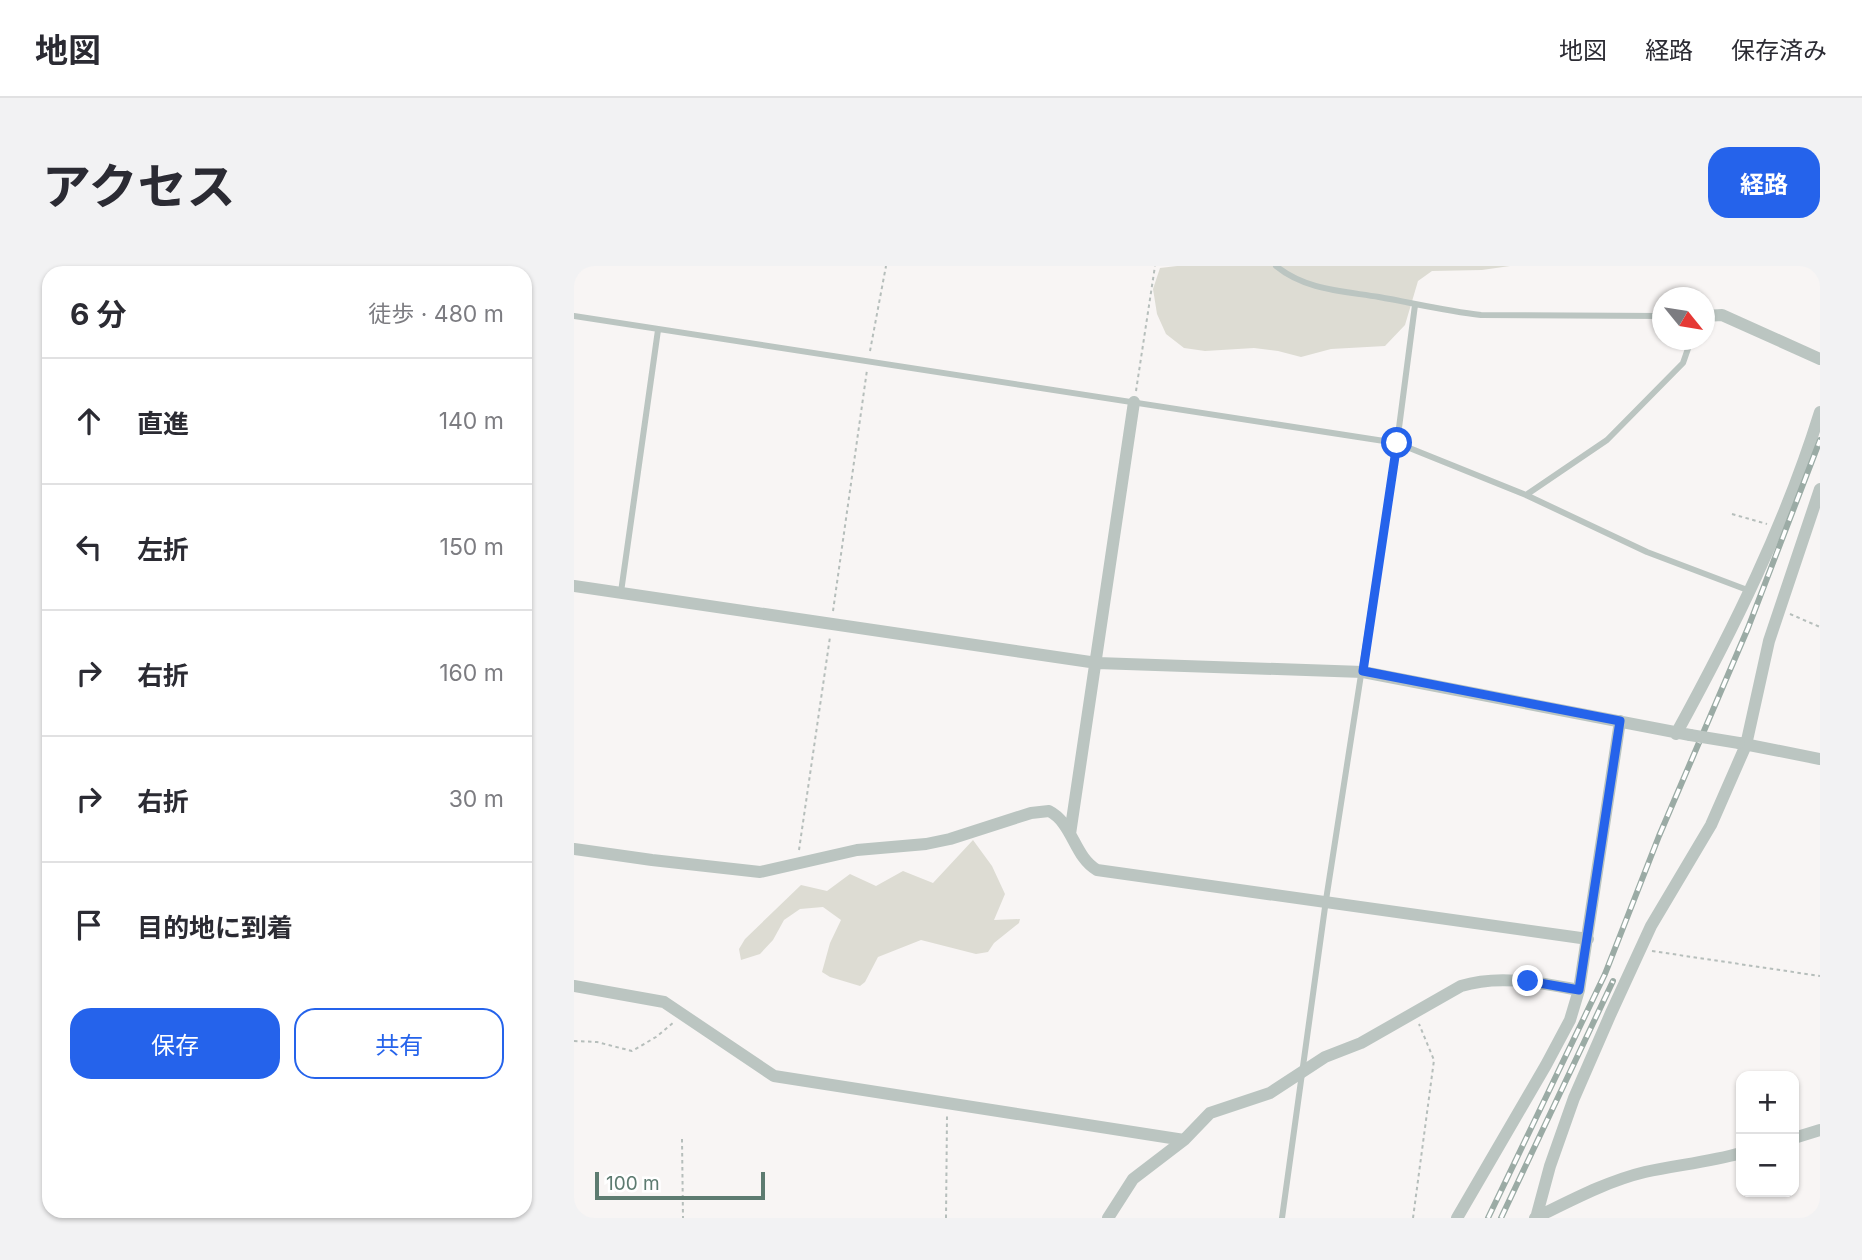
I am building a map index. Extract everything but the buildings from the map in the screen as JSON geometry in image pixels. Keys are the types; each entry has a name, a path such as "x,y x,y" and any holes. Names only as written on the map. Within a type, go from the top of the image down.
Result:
{"street":[{"path":"1715,315 1722,315 1820,359"},
{"path":"1070,834 1134,402"},
{"path":"1683,735 1778,527 1820,412"},
{"path":"1536,1218 1550,1166 1574,1098 1651,926 1711,825 1743,744 1769,641 1820,489"},
{"path":"574,586 1097,663 1363,671 1683,735 1820,759"},
{"path":"1457,1218 1570,1020 1579,990 1588,939 1620,721"},
{"path":"574,849 760,872 857,850 938,842 1042,810 1057,815 1089,865 1097,870 1588,939"},
{"path":"1108,1218 1133,1179 1184,1140 1210,1113 1270,1093 1325,1057 1361,1043 1461,986 1472,983 1528,981 1579,990"},
{"path":"574,986 664,1002 774,1076 948,1101 1184,1140"},
{"path":"1799,1136 1820,1130"},
{"path":"1536,1218 1609,1184 1644,1172 1736,1155"}],"lane":[{"path":"1276,266 1290,277 1336,292 1481,315 1652,316"},
{"path":"1282,1218 1326,901 1363,671 1415,305"},
{"path":"574,316 1397,443 1526,495 1647,552 1750,591"},
{"path":"621,592 658,330"},
{"path":"1526,495 1607,440 1683,363 1688,350"}],"path":[{"path":"797,864 868,360 886,266"},
{"path":"1134,402 1155,266"},
{"path":"1732,514 1778,527"},
{"path":"1779,609 1820,627"},
{"path":"1640,950 1820,976"},
{"path":"1413,1218 1434,1060 1415,1013"},
{"path":"574,1041 597,1042 632,1051 656,1037 683,1015"},
{"path":"946,1218 948,1101"},
{"path":"682,1139 683,1218"}],"shaded area":[{"path":"1510,266 1482,270 1432,271 1418,281 1405,325 1385,346 1331,349 1301,357 1254,348 1205,351 1184,348 1166,334 1157,314 1153,289 1160,268"},
{"path":"973,840 992,866 1005,894 994,920 1020,919 988,952 976,954 921,940 878,957 865,982 860,986 822,972 830,943 841,920 823,907 800,909 784,920 773,940 760,954 741,960 739,949 745,939 801,885 827,891 850,874 876,886 903,871 933,883"}],"railway":[{"path":"1488,1218 1605,974 1659,836 1748,628 1820,440"},
{"path":"1501,1218 1613,981"}],"route":[{"path":"1397,443 1363,671 1620,721 1579,990 1528,981"}]}
